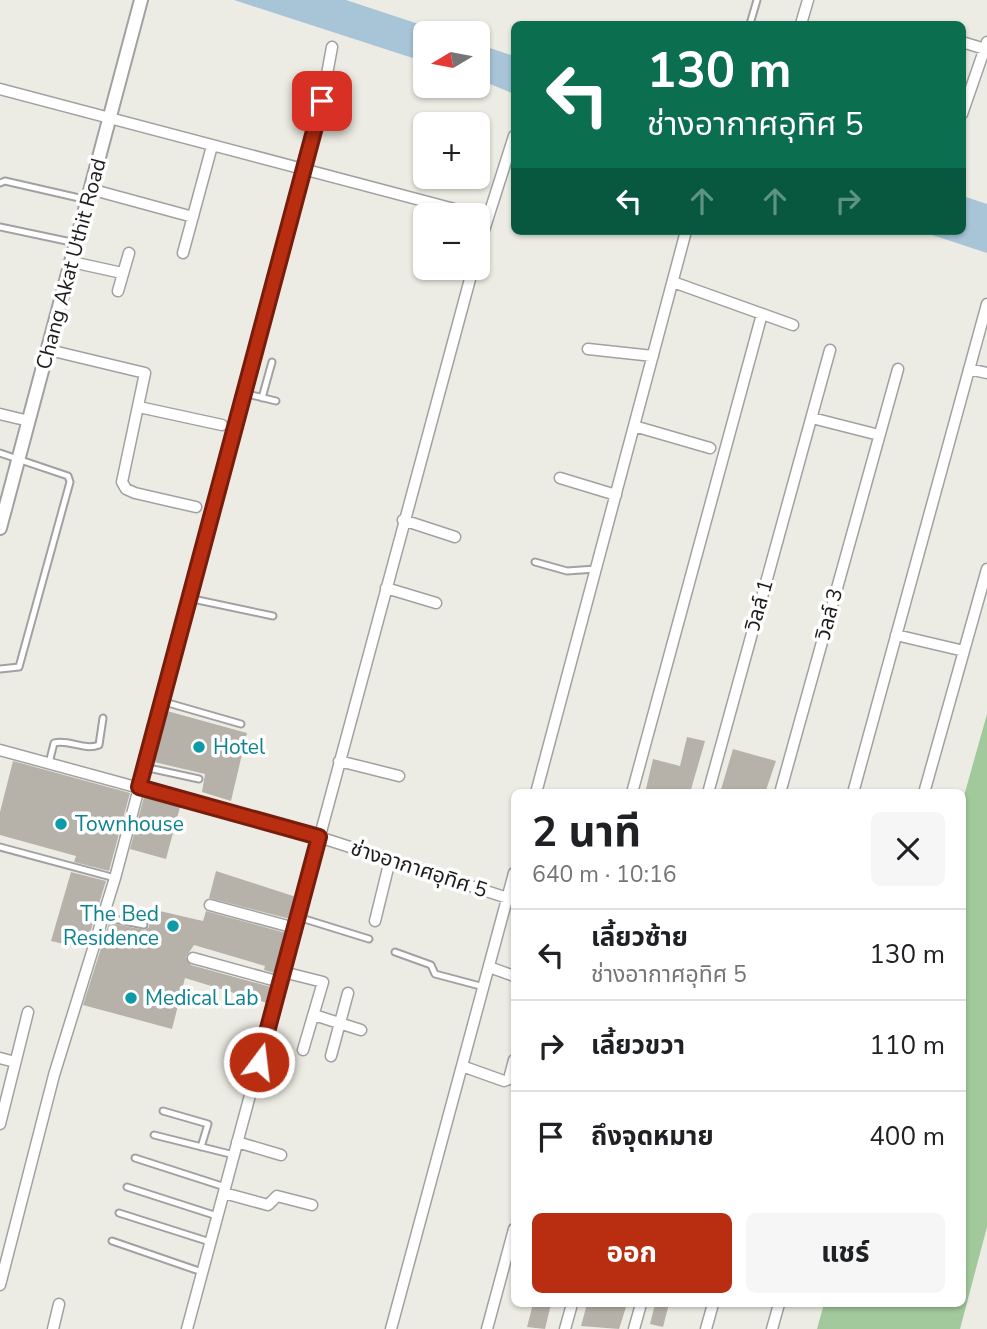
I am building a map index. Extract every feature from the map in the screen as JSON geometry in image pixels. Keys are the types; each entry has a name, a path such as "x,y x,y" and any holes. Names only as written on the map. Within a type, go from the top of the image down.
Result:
{"street":[{"name":"Chang Akat Uthit Road","path":"0,528 2,510 49,350 141,0"},
{"path":"802,21 808,0"},
{"path":"966,43 986,46 984,63 966,105"},
{"path":"0,1285 54,1075 100,916 115,878 301,170 322,101 332,47"},
{"path":"0,89 430,203"},
{"path":"486,203 511,143"},
{"path":"183,253 212,146"},
{"path":"89,195 193,217"},
{"path":"537,789 685,235"},
{"path":"118,290 128,253"},
{"path":"72,262 122,273"},
{"path":"187,1329 470,280"},
{"path":"673,282 793,325"},
{"path":"855,789 987,304"},
{"path":"633,789 762,314"},
{"path":"588,349 653,356"},
{"path":"49,350 145,373 122,482 126,489 196,507"},
{"name":"วิลล์ 1","path":"709,789 830,350"},
{"name":"วิลล์ 3","path":"781,789 898,369"},
{"path":"970,369 987,373"},
{"path":"139,407 222,425"},
{"path":"0,414 29,421"},
{"path":"812,418 878,435"},
{"path":"635,426 710,448"},
{"path":"560,478 616,495"},
{"path":"403,520 455,537"},
{"path":"925,789 987,569"},
{"path":"386,589 436,603"},
{"path":"896,635 964,651"},
{"name":"ช่างอากาศอุทิศ 5","path":"0,750 319,837 511,899"},
{"path":"339,761 399,776"},
{"path":"375,921 390,860"},
{"path":"391,1329 489,967 511,899"},
{"path":"210,905 296,923"},
{"path":"193,958 282,977 323,982 303,1050"},
{"path":"489,967 511,975"},
{"path":"331,1056 348,993"},
{"path":"0,1124 28,1012"},
{"path":"314,1015 361,1030"},
{"path":"0,1058 15,1062"},
{"path":"462,1066 504,1081 509,1079 511,1071"},
{"path":"237,1142 281,1155"},
{"path":"224,1190 268,1205 277,1196 312,1205"},
{"path":"487,1329 511,1240"},
{"path":"53,1329 59,1304"},
{"path":"565,1329 571,1307"},
{"path":"634,1329 640,1307"},
{"path":"706,1329 712,1307"},
{"path":"772,1329 778,1307"}],"lane":[{"path":"751,21 757,0"},
{"path":"0,183 5,181 89,195"},
{"path":"0,227 76,243"},
{"path":"262,397 272,362"},
{"path":"243,393 276,401"},
{"path":"0,453 68,476 71,482 19,667 0,669"},
{"path":"535,562 567,571 596,569"},
{"path":"188,598 273,616"},
{"path":"161,701 241,724"},
{"path":"49,763 54,743 60,741 92,748 99,745 103,718"},
{"path":"144,767 199,779"},
{"path":"0,847 115,878"},
{"path":"100,916 144,925"},
{"path":"296,923 369,939"},
{"path":"394,952 431,965 435,974 484,987"},
{"path":"163,1111 208,1124 201,1147"},
{"path":"154,1135 234,1155"},
{"path":"135,1158 224,1190"},
{"path":"127,1187 217,1216"},
{"path":"119,1213 210,1242"},
{"path":"113,1241 202,1272"}],"green space":[{"path":"987,714 987,1227 966,1306 966,789"},
{"path":"823,1307 966,1307 960,1329 817,1329"}],"water":[{"path":"234,0 346,0 413,22 413,58"},
{"path":"490,48 511,55 511,93 490,84"},
{"path":"966,197 987,204 987,253 932,235 966,235"}],"building":[{"name":"Hotel","path":"167,711 247,733 231,801 202,792 205,774 154,762"},
{"path":"687,737 705,741 691,789 646,789 653,759 680,766"},
{"path":"733,749 776,761 766,789 721,789"},
{"name":"Townhouse","path":"13,761 130,793 109,871 74,862 76,856 0,835 0,812"},
{"path":"144,797 180,807 166,859 130,849"},
{"name":"Townhouse","path":"216,871 296,897 290,919 209,898"},
{"name":"Townhouse","path":"71,872 106,881 85,949 51,941"},
{"path":"151,909 203,921 206,911 286,933 275,973 264,970 265,966 194,945 186,957 191,965 271,987 267,1003 185,978 172,1029 83,1005 109,923 145,930 149,927"},
{"path":"532,1307 550,1307 545,1329 527,1327"},
{"path":"586,1307 626,1307 619,1329 581,1326"},
{"path":"654,1307 668,1307 663,1327 650,1324"}],"place":[{"name":"Hotel","path":"199,747"},
{"name":"Townhouse","path":"61,824"},
{"name":"The Bed Residence","path":"173,926"},
{"name":"Medical Lab","path":"131,998"}],"route":[{"path":"259,1062 319,837 139,787 301,170 322,101"}]}
